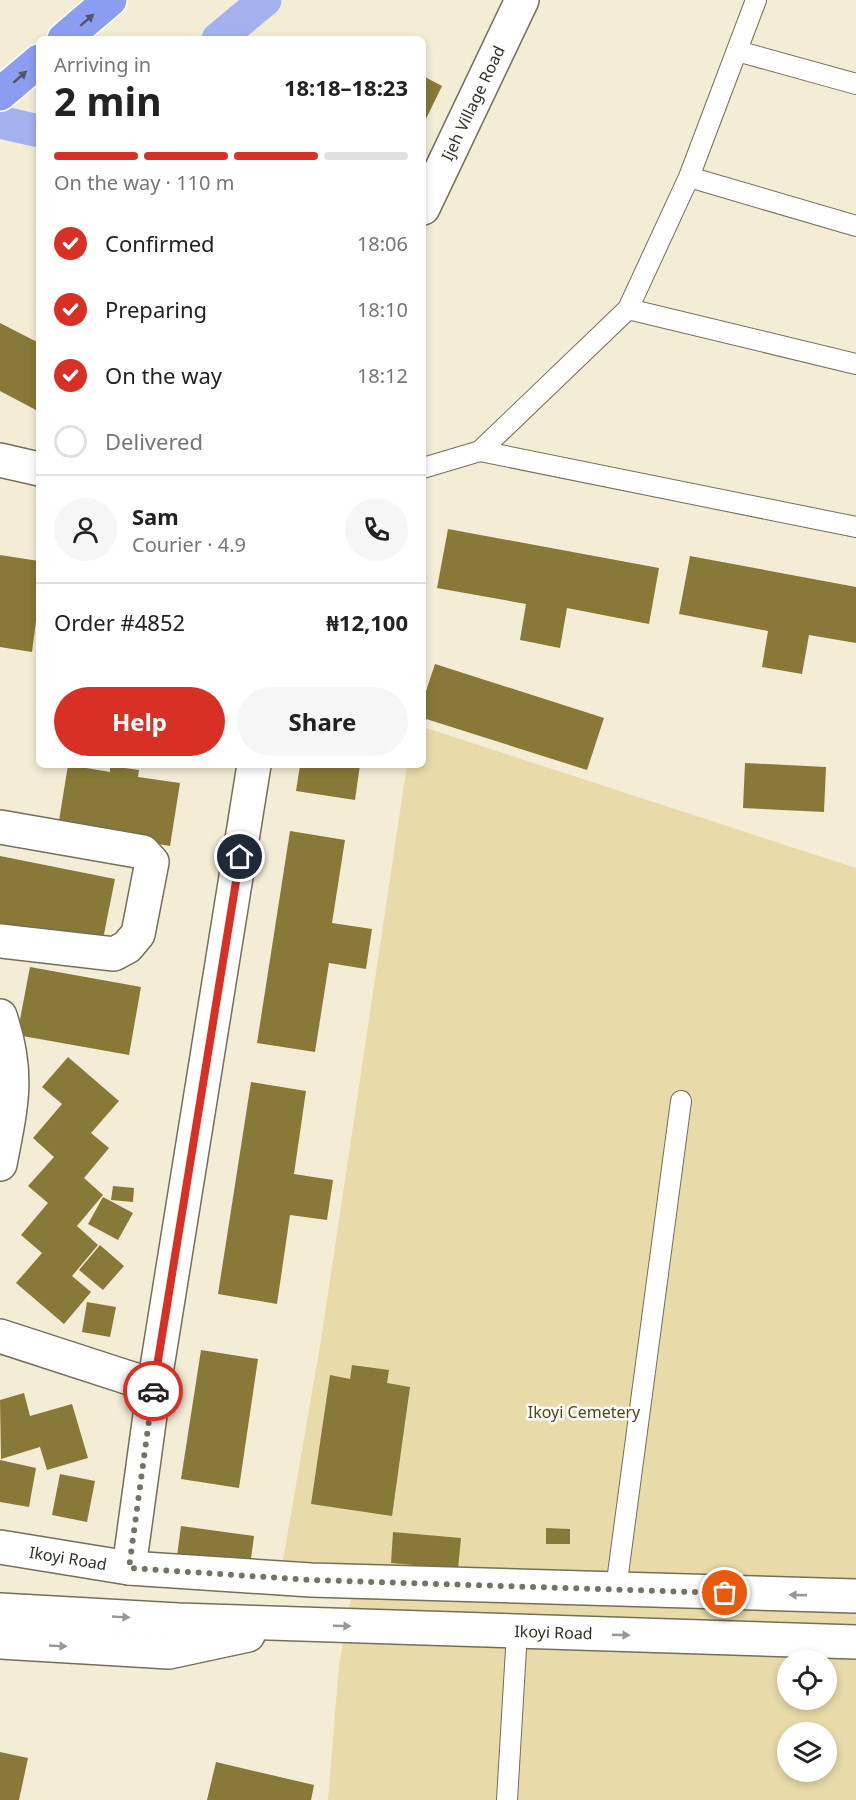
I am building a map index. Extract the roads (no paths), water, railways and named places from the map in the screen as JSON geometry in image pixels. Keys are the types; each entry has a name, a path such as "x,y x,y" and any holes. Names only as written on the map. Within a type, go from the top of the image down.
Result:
{"highway":[{"path":"68,36 110,0"},
{"path":"0,94 36,64"}],"main road":[{"name":"Ijeh Village Road","path":"426,202 522,0"},
{"path":"0,460 36,468"},
{"path":"129,1568 153,1386 255,768"},
{"path":"0,827 143,852 152,862 138,934 127,947 114,954 0,941"},
{"path":"0,1017 13,1070 14,1095 0,1164"},
{"path":"0,1336 153,1386"},
{"name":"Ikoyi Road","path":"0,1547 129,1568 311,1580 856,1596"},
{"name":"Ikoyi Road","path":"0,1610 178,1620 856,1642"},
{"path":"0,1642 169,1652 295,1624"}],"lane":[{"path":"426,467 480,451 628,309 689,177 756,0"},
{"path":"736,51 856,84"},
{"path":"689,177 856,225"},
{"path":"628,309 856,364"},
{"path":"480,451 856,527"},
{"path":"616,1589 681,1101"},
{"path":"507,1800 517,1632"}],"waterway":[{"path":"222,36 265,0"},
{"path":"0,122 36,130"}],"park label":[{"name":"Ikoyi Cemetery","path":"584,1412"}]}
